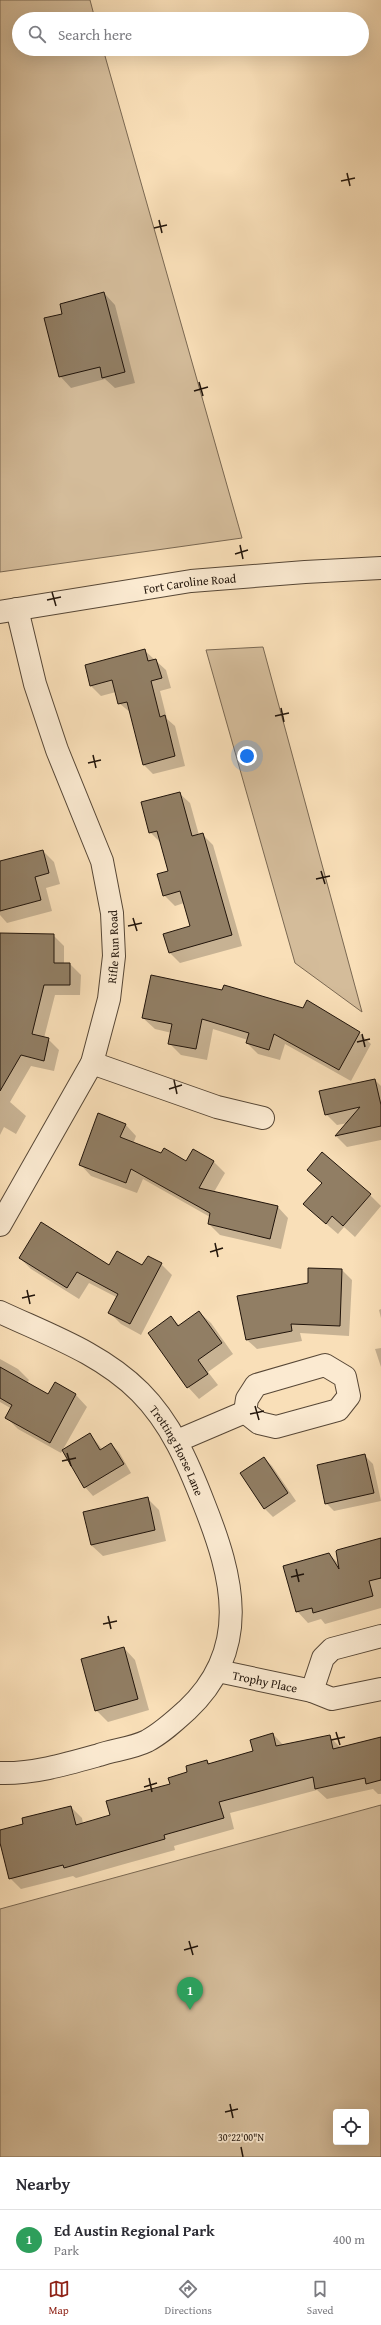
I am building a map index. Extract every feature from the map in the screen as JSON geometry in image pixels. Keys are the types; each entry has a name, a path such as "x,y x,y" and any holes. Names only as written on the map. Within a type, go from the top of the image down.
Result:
{"street":[{"name":"Fort Caroline Road","path":"8,610 190,581 381,568"},
{"name":"Rifle Run Road","path":"0,1225 92,1063 109,999 114,956 112,913 102,861 57,750 8,610"},
{"path":"92,1063 217,1107 264,1118"},
{"name":"Trotting Horse Lane","path":"0,1312 97,1357 140,1392 177,1441 218,1539 228,1578 231,1613 228,1647 218,1671 208,1688 172,1724 147,1741 36,1770 0,1773"},
{"path":"177,1441 245,1412"},
{"name":"Trophy Place","path":"312,1691 323,1658 332,1649 381,1636"},
{"name":"Trophy Place","path":"218,1671 273,1684 312,1691 332,1699 381,1689"}],"shaded area":[{"path":"0,0 90,0 93,12 12,12 12,56 105,56 242,538 0,572"},
{"path":"263,647 362,1012 295,963 206,650"},
{"path":"381,1805 381,2157 0,2157 0,1909"}],"building":[{"path":"104,292 125,372 102,378 100,367 59,377 44,318 62,314 60,304"},
{"path":"145,649 148,661 156,659 162,678 151,681 160,717 165,715 175,756 143,765 127,702 118,704 112,680 90,686 85,665"},
{"path":"180,792 192,836 203,833 232,935 169,953 163,934 190,926 180,891 163,896 157,874 168,871 157,831 149,833 141,802"},
{"path":"43,850 49,873 35,877 41,900 0,911 0,861"},
{"path":"0,933 54,934 54,963 70,963 70,985 44,985 32,1034 49,1038 44,1061 21,1055 0,1091"},
{"path":"151,975 222,990 224,985 303,1008 307,1000 360,1032 339,1070 274,1034 269,1050 246,1043 249,1033 202,1019 196,1049 168,1044 172,1024 142,1018"},
{"path":"375,1079 381,1105 381,1126 335,1136 360,1107 325,1115 319,1091"},
{"path":"98,1113 126,1124 120,1137 161,1153 164,1148 186,1161 193,1149 214,1161 199,1188 278,1206 270,1239 208,1224 210,1213 131,1169 126,1183 79,1165"},
{"path":"322,1152 371,1194 343,1226 332,1216 326,1224 303,1204 322,1183 307,1170"},
{"path":"41,1222 109,1265 117,1251 142,1265 148,1256 162,1263 130,1324 108,1313 118,1294 77,1272 67,1288 19,1258"},
{"path":"308,1268 342,1269 340,1326 291,1324 292,1331 246,1340 237,1296 308,1283"},
{"path":"199,1311 222,1343 198,1360 208,1374 187,1388 148,1333 171,1316 178,1326"},
{"path":"0,1367 48,1394 55,1382 76,1394 50,1443 5,1418 12,1405 0,1398"},
{"path":"90,1433 100,1450 111,1443 124,1464 84,1488 62,1450"},
{"path":"365,1454 374,1493 325,1504 317,1465"},
{"path":"264,1457 288,1493 264,1509 240,1473"},
{"path":"148,1497 155,1530 91,1545 83,1512"},
{"path":"381,1538 381,1578 369,1581 373,1596 313,1613 312,1608 296,1612 283,1566 329,1553 339,1569 337,1550"},
{"path":"124,1647 138,1699 95,1711 81,1659"},
{"path":"273,1733 276,1746 330,1735 333,1749 381,1737 381,1780 366,1784 365,1778 315,1789 313,1777 219,1802 224,1818 164,1835 165,1839 64,1868 63,1865 9,1879 0,1843 0,1830 23,1824 22,1818 71,1806 76,1825 110,1815 106,1801 170,1784 168,1778 187,1772 186,1766 207,1760 208,1764 253,1751 250,1740"}],"place":[{"name":"Ed Austin Regional Park","path":"190,2010"}]}
